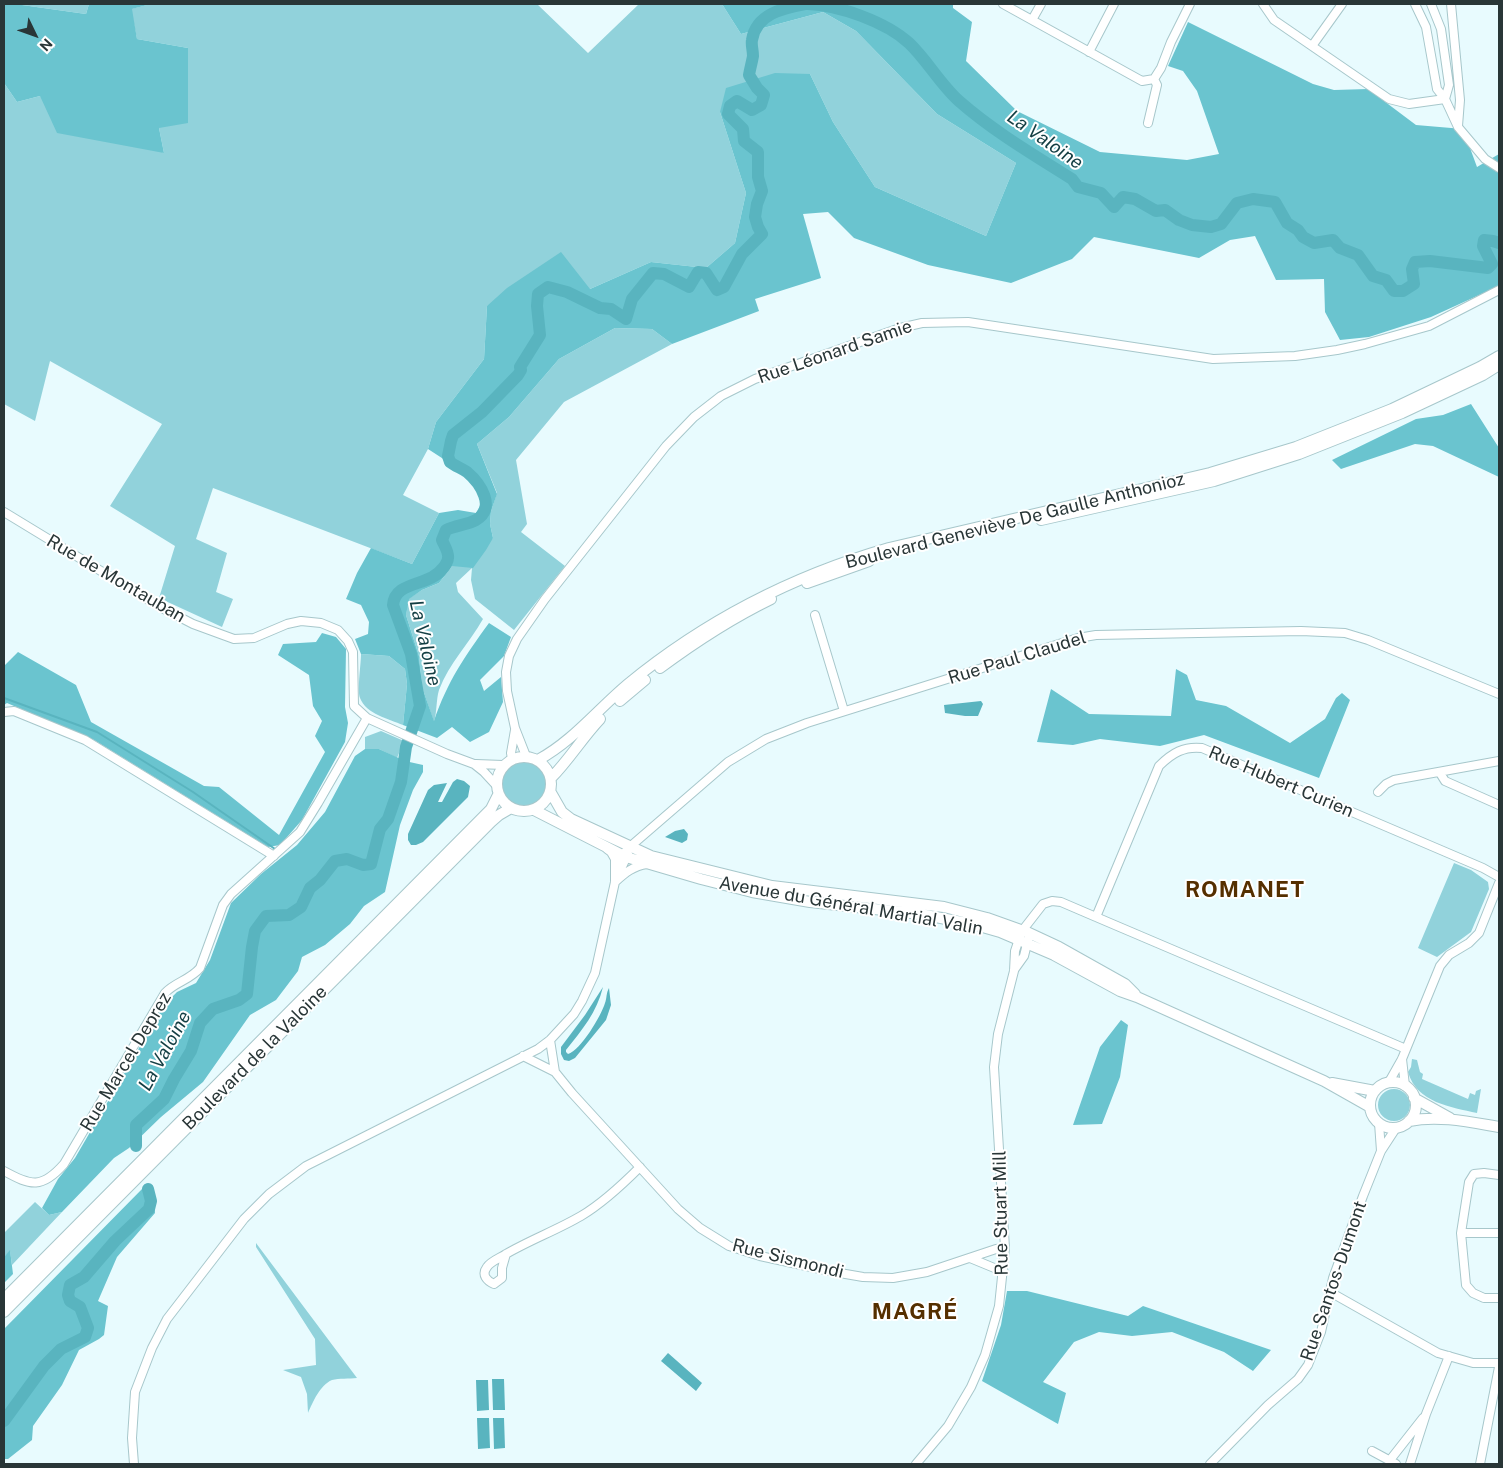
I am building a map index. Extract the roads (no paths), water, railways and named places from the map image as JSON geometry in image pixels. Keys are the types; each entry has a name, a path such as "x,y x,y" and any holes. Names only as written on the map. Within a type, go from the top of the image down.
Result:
{"main road":[{"name":"Boulevard Geneviève De Gaulle Anthonioz","path":"538,760 566,743 627,685 672,650 750,602 801,578 852,559 889,548 1210,473 1296,447 1392,410 1499,356"},
{"name":"Boulevard Geneviève De Gaulle Anthonioz","path":"551,778 598,721 653,674 695,643 732,620 800,586 891,554 1214,481 1290,457 1402,413 1483,375 1499,365"},
{"path":"526,756 538,760 546,768 551,778 550,791 545,801 534,810 520,811 511,808 504,803 497,790 498,773 503,765 512,758 526,756"},
{"name":"Boulevard de la Valoine","path":"4,1299 491,809 497,790"},
{"name":"Avenue du Général Martial Valin","path":"550,791 562,812 626,853 651,856 772,886 944,907 988,918 1061,948 1125,984 1138,997 1324,1081 1370,1108"},
{"name":"Boulevard de la Valoine","path":"4,1312 491,822 511,808"},
{"name":"Avenue du Général Martial Valin","path":"534,810 596,842 650,864 752,892 810,902 920,914 1025,934"},
{"name":"Avenue du Général Martial Valin","path":"1324,1081 1375,1091"},
{"path":"1409,1121 1415,1110 1414,1098 1405,1086 1389,1082 1375,1091 1370,1108 1375,1119 1385,1126 1396,1128 1409,1121 1425,1119 1456,1120 1499,1127"},
{"path":"1414,1098 1456,1120"}],"street":[{"path":"1003,4 1142,81 1154,79 1161,68 1182,17 1190,4"},
{"path":"1032,20 1041,4"},
{"path":"1089,52 1114,4"},
{"path":"1263,4 1274,20 1389,99 1409,104 1445,98"},
{"path":"1312,46 1342,4"},
{"path":"1415,4 1426,27 1437,89 1445,98 1458,127 1485,159 1499,168"},
{"path":"1431,4 1438,20 1442,38 1449,85 1445,98"},
{"path":"1451,4 1460,100 1458,127"},
{"path":"1148,123 1157,85 1154,79"},
{"name":"Rue Léonard Samie","path":"515,728 507,691 506,672 509,656 516,639 545,599 666,446 706,407 721,396 755,379 900,328 922,323 968,322 1213,359 1295,356 1365,344 1429,326 1499,290"},
{"name":"Rue de Montauban","path":"4,512 160,607 193,624 222,635 234,639 254,638 287,624 301,621 321,622 338,630 348,640 353,652 354,706 367,718"},
{"path":"815,615 844,711"},
{"name":"Rue Paul Claudel","path":"626,853 728,762 754,745 776,734 1062,642 1096,635 1301,631 1345,634 1368,640 1499,694"},
{"path":"4,712 14,711 85,740 274,856"},
{"path":"367,718 474,764 484,772 497,790"},
{"name":"Rue Marcel Deprez","path":"4,1170 30,1183 40,1182 54,1176 64,1164 165,993 175,984 194,975 200,968 223,905 231,894 300,832 367,718"},
{"path":"515,728 526,756"},
{"path":"512,758 515,728"},
{"name":"Rue Hubert Curien","path":"1096,917 1159,766 1169,756 1180,750 1192,747 1202,748 1499,876"},
{"path":"1378,792 1386,784 1394,780 1499,761"},
{"path":"474,764 503,765"},
{"path":"1440,773 1445,781 1499,805"},
{"path":"134,1464 132,1438 135,1392 152,1348 167,1319 244,1219 269,1194 306,1166 538,1049 550,1040 582,1002 595,973 615,882 616,868 611,852 596,842"},
{"path":"616,868 626,853"},
{"path":"615,882 626,853"},
{"path":"615,882 628,870 650,864"},
{"path":"1389,1082 1402,1059 1440,966 1448,955 1469,943 1479,933 1499,883"},
{"path":"1025,934 1034,913 1043,904 1052,901 1061,902 1406,1049"},
{"name":"Rue Stuart Mill","path":"916,1464 948,1426 975,1380 996,1319 1004,1272 1005,1248 994,1067 1000,1023 1014,971 1023,958 1025,934"},
{"path":"550,1040 555,1072"},
{"name":"Rue Sismondi","path":"523,1056 555,1072 678,1209 700,1228 729,1246 760,1256 839,1273 863,1277 893,1278 927,1272 1005,1248"},
{"path":"1402,1059 1405,1086"},
{"name":"Rue Santos-Dumont","path":"1379,1123 1382,1151"},
{"name":"Rue Santos-Dumont","path":"1210,1464 1268,1405 1298,1379 1308,1365 1321,1332 1330,1292 1348,1236 1382,1151 1396,1128"},
{"path":"506,1254 582,1215 615,1192 640,1167"},
{"path":"1499,1175 1474,1174 1469,1182 1460,1233 1466,1285 1473,1294 1484,1298 1499,1298"},
{"path":"1460,1233 1499,1234"},
{"path":"970,1258 1004,1272"},
{"path":"1330,1292 1438,1352 1472,1363 1499,1363"},
{"path":"1410,1464 1426,1414 1449,1356"},
{"path":"1480,1464 1499,1367"},
{"path":"1372,1451 1393,1462 1426,1414"}],"waterway":[{"name":"La Valoine","path":"136,1146 136,1125 164,1099 191,1051 200,1023 213,1009 239,1000 247,994 255,931 266,916 289,915 301,907 310,888 320,880 335,861 347,859 363,865 371,864 380,829 388,819 401,782 406,747 420,706 411,654 393,605 395,597 406,587 437,574 445,566 448,559 442,540 446,530 476,520 485,509 486,502 477,482 467,472 450,462 448,456 453,435 482,412 518,375 521,370 520,367 540,335 537,306 538,294 548,287 567,292 600,308 611,309 626,319 632,299 653,273 664,274 689,287 698,272 706,273 717,290 724,287 742,254 762,234 755,217 762,191 758,177 758,152 744,141 743,129 728,114 730,106 737,101 752,110 761,105 764,95 749,75 753,56 752,40 759,24 765,18 780,10 805,4"},
{"name":"La Valoine","path":"808,4 848,11 888,28 899,35 916,50 952,94 972,112 1014,142 1072,179 1078,187 1101,193 1114,207 1123,197 1135,199 1156,211 1165,210 1179,220 1192,225 1211,227 1221,224 1237,203 1253,199 1275,202 1287,223 1298,230 1303,237 1314,243 1333,240 1340,248 1358,255 1373,276 1386,280 1394,291 1403,291 1414,284 1412,269 1415,262 1430,261 1488,268 1492,264 1483,246 1484,240 1499,243"},
{"path":"4,698 97,732 193,792 275,849"},
{"name":"La Valoine","path":"4,1421 44,1366 61,1349 85,1337 88,1328 80,1307 70,1301 68,1295 70,1285 84,1277 115,1241 149,1209 151,1201 148,1189"}],"district":[{"name":"ROMANET","path":"1245,890"},
{"name":"MAGRÉ","path":"915,1312"}]}
